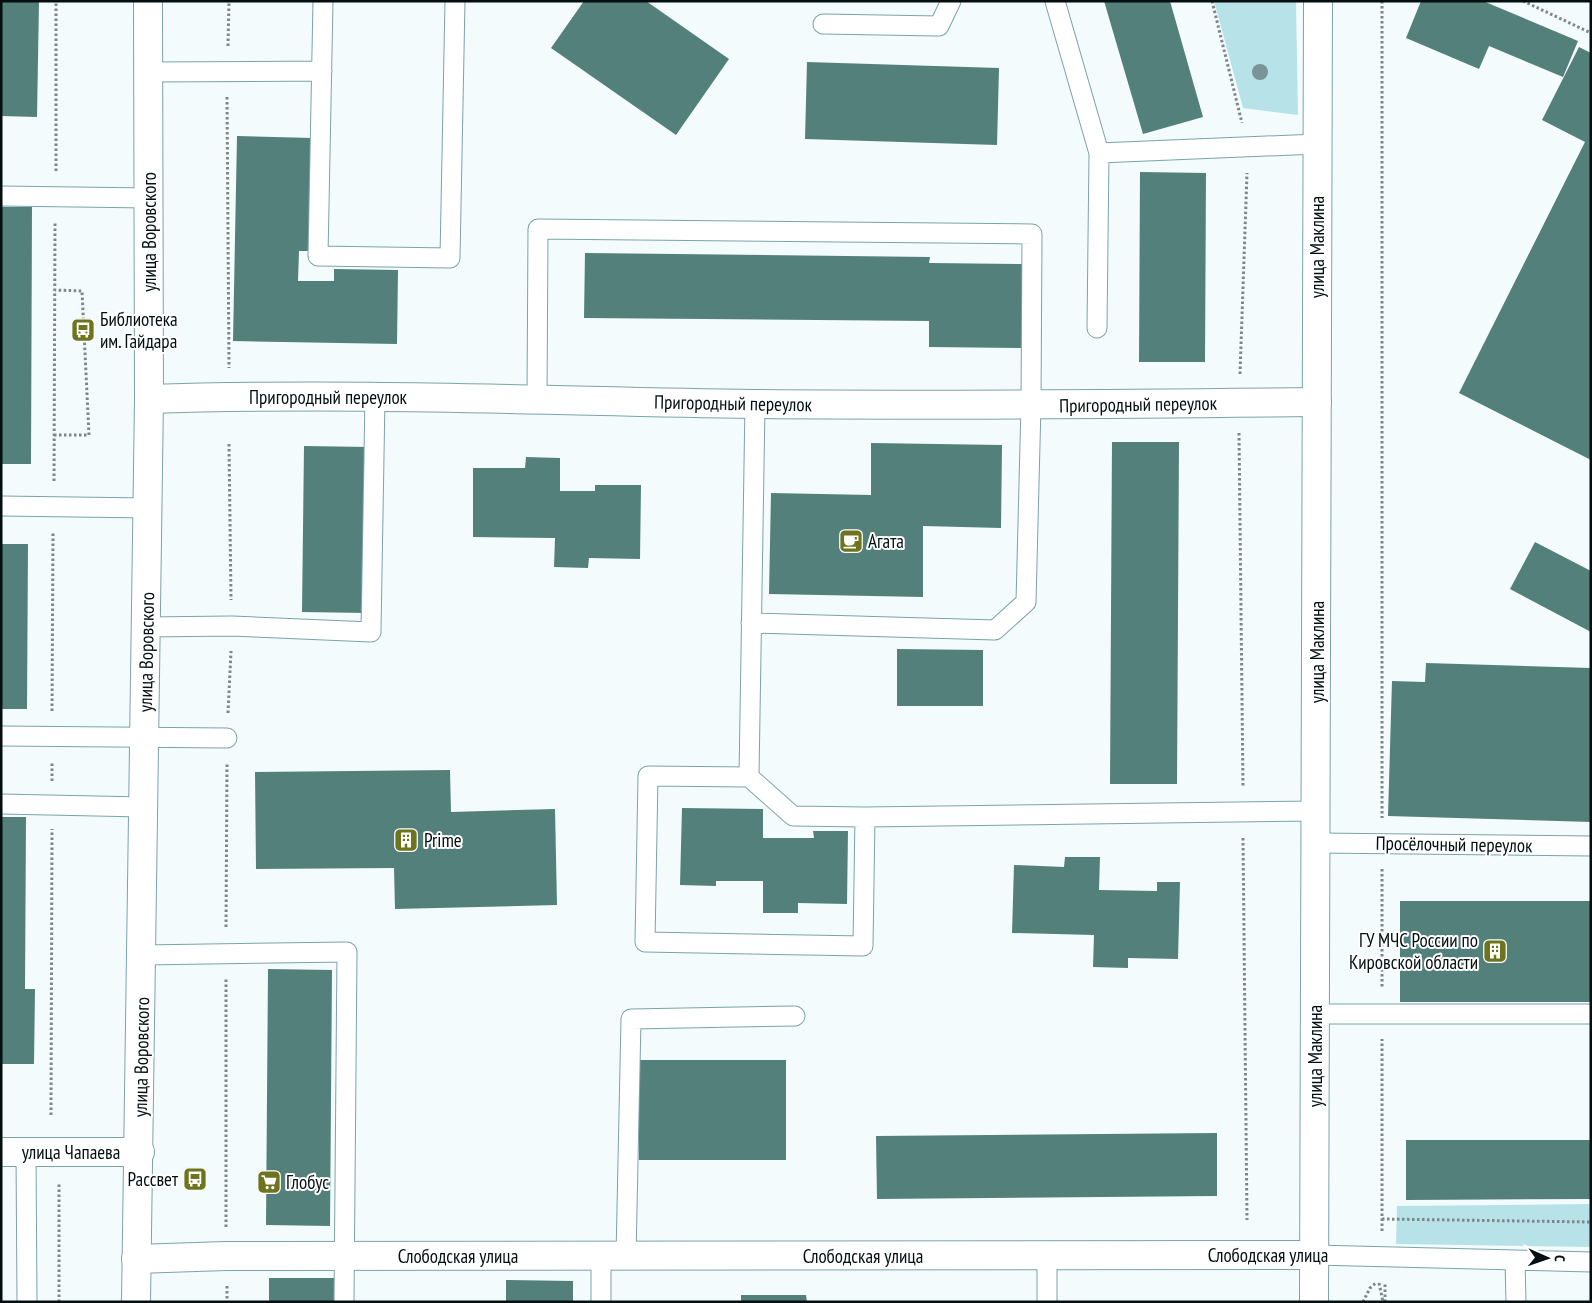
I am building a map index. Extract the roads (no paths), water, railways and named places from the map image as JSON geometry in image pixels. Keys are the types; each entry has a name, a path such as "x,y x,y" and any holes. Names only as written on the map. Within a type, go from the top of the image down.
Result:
{"street":[{"name":"улица Воровского","path":"136,1302 143,955 143,807 148,508 148,1"},
{"name":"улица Маклина","path":"1314,1302 1317,843 1318,1"},
{"name":"Пригородный переулок","path":"149,399 228,396 375,396 755,404 1031,405 1317,402"},
{"name":"улица Чапаева","path":"14,1152 140,1152"},
{"name":"Слободская улица","path":"136,1259 226,1256 1314,1255"}],"lane":[{"path":"323,1 318,256 450,258 455,1"},
{"path":"823,24 939,26 951,1"},
{"path":"1055,1 1099,152 1098,328"},
{"path":"148,72 322,72"},
{"path":"1099,152 1317,144"},
{"path":"1,196 149,198"},
{"path":"536,400 538,230 1032,234 1031,405 1026,602 995,630 751,623"},
{"path":"146,627 232,626 371,632 375,396"},
{"path":"749,777 755,404"},
{"path":"1,506 54,505 148,508"},
{"path":"1,736 227,738"},
{"path":"864,817 863,946 645,942 648,776 749,777 793,816 864,817 1317,811"},
{"path":"1,804 143,807"},
{"name":"Просёлочный переулок","path":"1317,843 1591,846"},
{"path":"143,955 347,952 344,1302"},
{"path":"1315,1014 1591,1014"},
{"path":"601,1302 613,1256 631,1019 795,1016"},
{"path":"14,1152 27,1302"},
{"name":"Слободская улица","path":"1314,1255 1591,1262"},
{"path":"1047,1256 1047,1302"},
{"path":"1515,1260 1516,1302"}],"place":[{"name":"Библиотека им. Гайдара","path":"83,330"},
{"name":"Агата","path":"851,541"},
{"name":"Prime","path":"406,840"},
{"name":"ГУ МЧС России по Кировской области","path":"1495,951"},
{"name":"Рассвет","path":"195,1179"},
{"name":"Глобус","path":"269,1182"}]}
